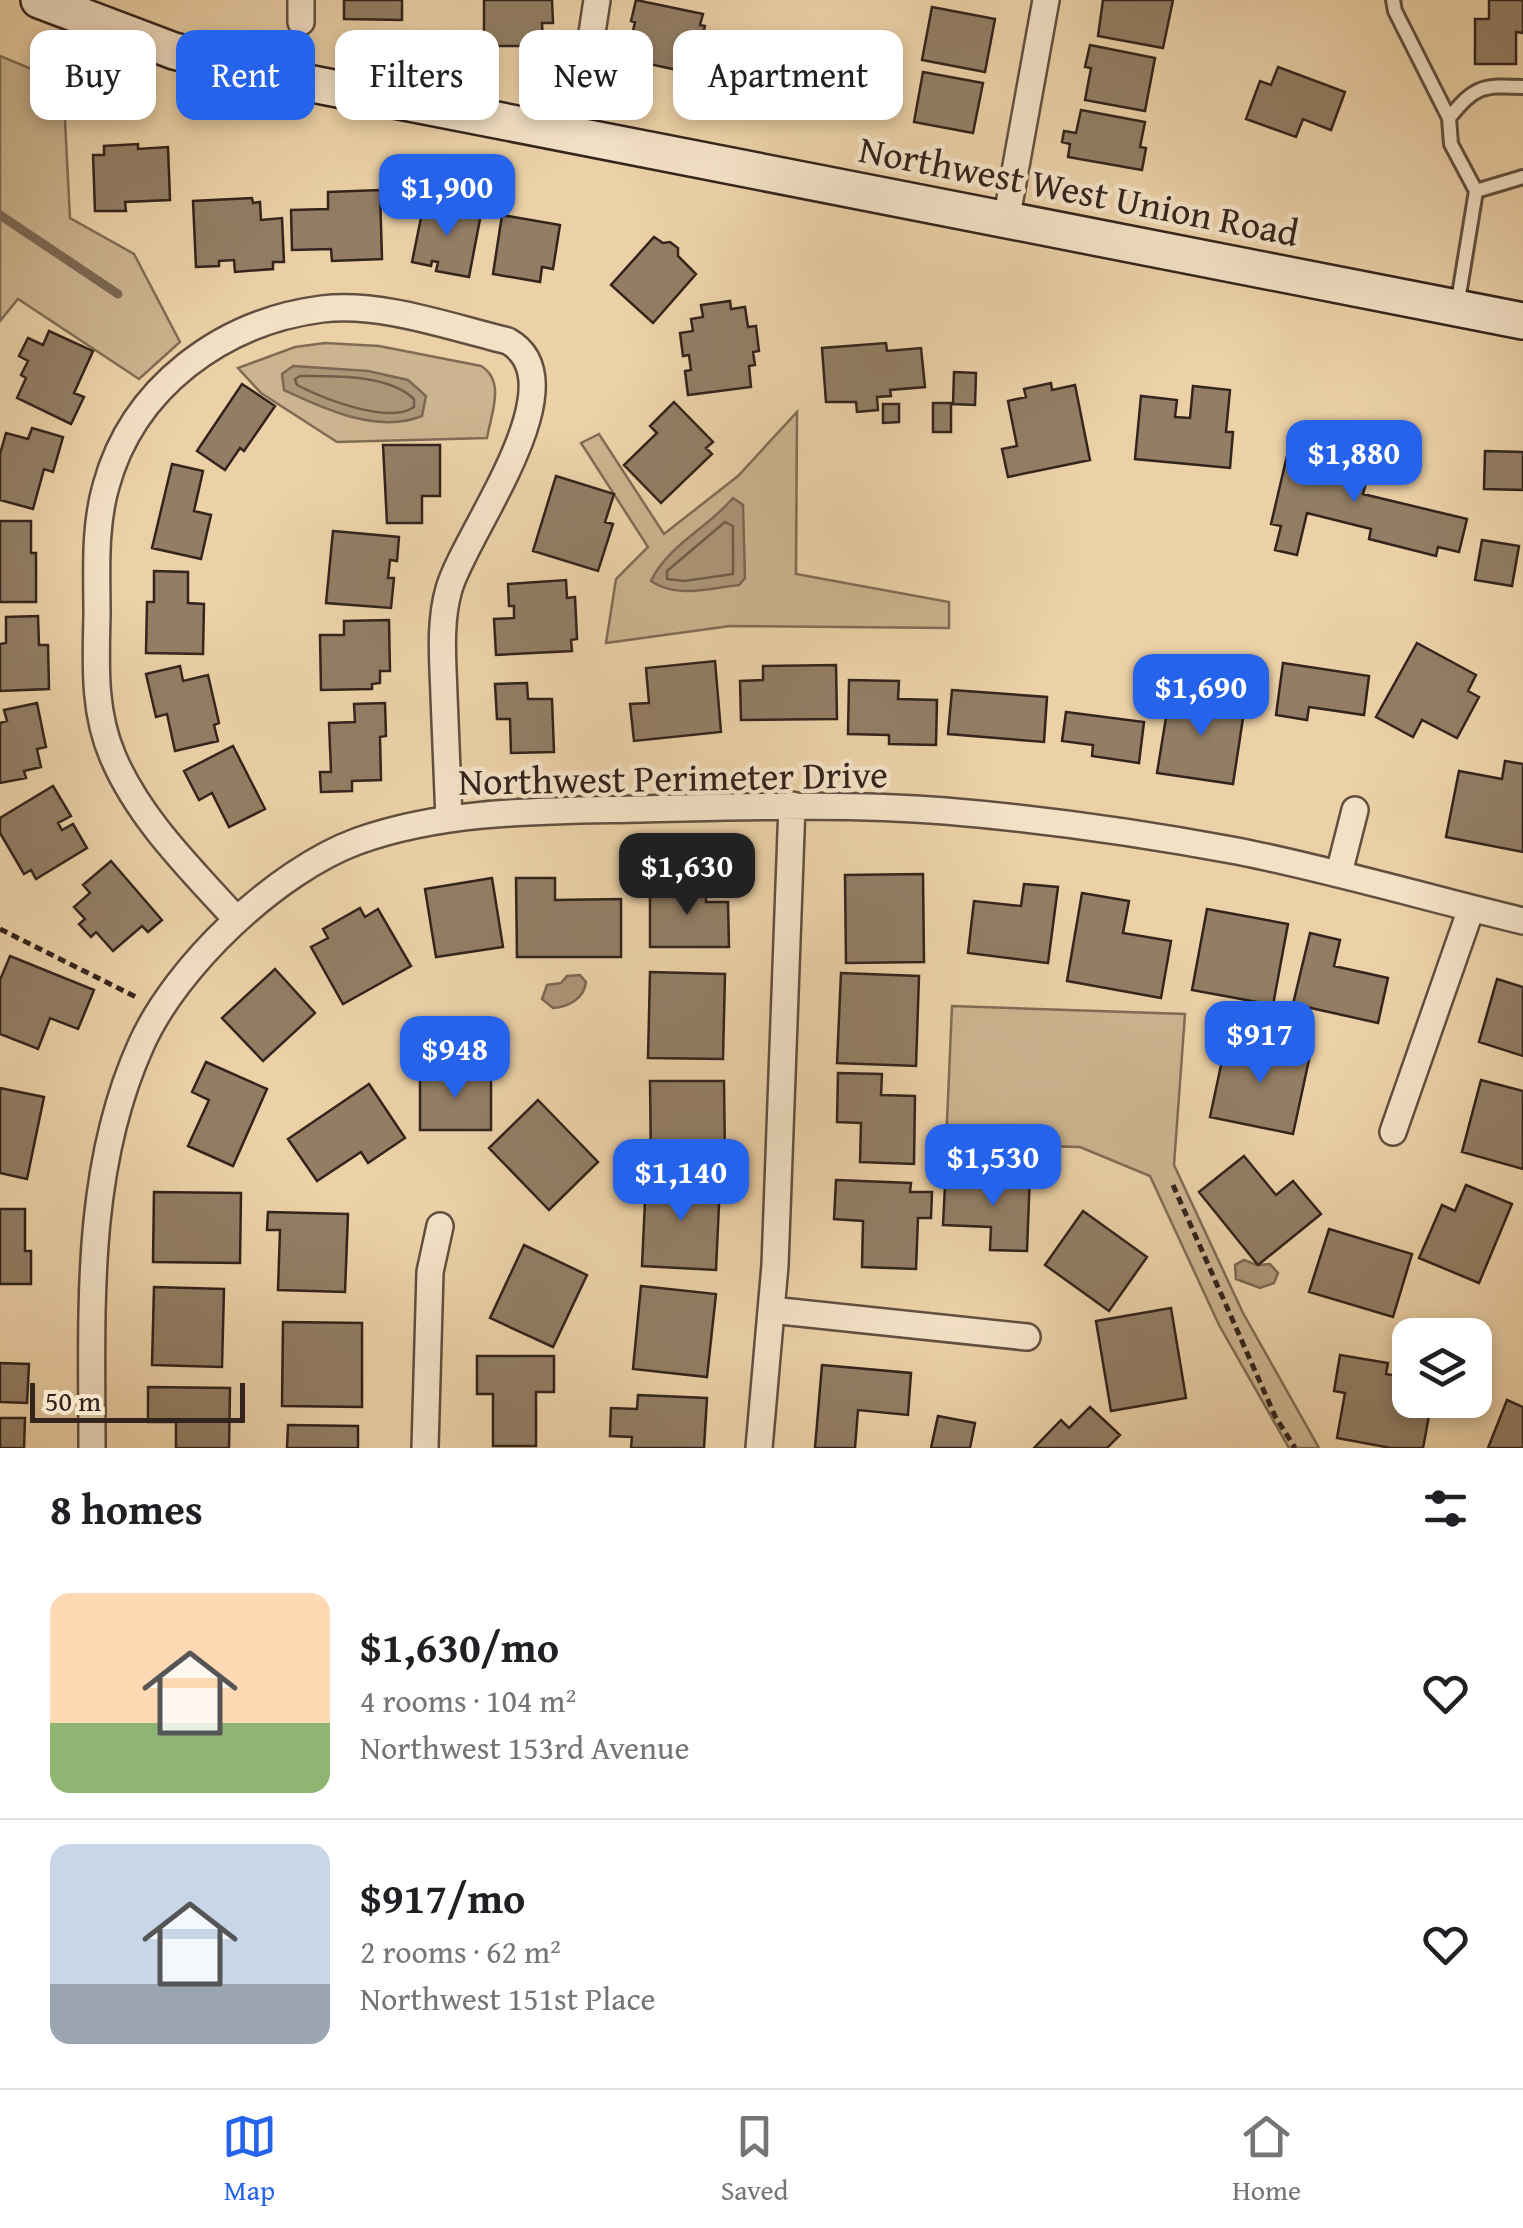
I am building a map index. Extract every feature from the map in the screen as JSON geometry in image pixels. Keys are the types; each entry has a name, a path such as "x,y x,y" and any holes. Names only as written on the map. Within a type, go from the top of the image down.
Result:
{"street":[{"name":"Northwest West Union Road","path":"39,0 176,51"},
{"path":"593,30 597,0"},
{"path":"1006,220 1046,0"},
{"name":"Northwest West Union Road","path":"315,85 1523,321"},
{"path":"236,919 150,821 121,774 101,724 96,685 97,533 105,488 120,446 148,402 182,367 216,343 284,316 326,309 370,310 508,341 522,348 534,380 532,400 507,472 448,590 442,652 449,819"},
{"path":"534,380 561,376"},
{"path":"758,1448 771,1310 792,806"},
{"name":"Northwest Perimeter Drive","path":"92,1448 98,1206 112,1125 142,1043 161,1010 236,919 300,871 361,840 449,819 598,810 792,806 942,811 1088,826 1219,848 1340,872 1523,921"},
{"path":"1340,872 1355,810"},
{"path":"1393,1132 1471,909"},
{"path":"425,1448 430,1272 440,1226"},
{"path":"771,1310 1027,1337"}],"lane":[{"path":"1393,0 1404,31 1449,118 1451,144 1476,192 1457,309"},
{"path":"1449,118 1470,92 1498,86 1523,87"},
{"path":"1476,192 1523,177"}],"path":[{"path":"0,929 161,1010"},
{"path":"1173,1185 1294,1448"}],"shaded area":[{"path":"0,56 30,68 30,120 65,120 70,218 134,254 180,342 139,379 18,299 0,321"},
{"path":"325,343 379,346 481,366 489,372 495,389 487,438 337,442 261,393 238,368 295,347"},
{"path":"797,412 796,574 949,602 949,628 730,626 606,643 616,579 648,547 581,443 599,434 664,534 738,476"},
{"path":"952,1006 1185,1014 1174,1165 1243,1313 1319,1448 1289,1448 1219,1325 1150,1176 1080,1147 946,1144"}],"water":[{"path":"293,366 368,371 408,380 426,396 422,416 405,421 369,421 334,411 284,390 282,374"},
{"path":"733,498 743,505 745,578 739,585 682,591 651,581 667,557"},
{"path":"580,975 586,982 574,1001 553,1008 542,999 547,985"},
{"path":"1244,1260 1270,1264 1278,1273 1274,1283 1260,1288 1236,1279 1235,1265"}],"building":[{"path":"344,0 402,0 402,20 344,19"},
{"path":"484,0 552,0 553,23 542,23 542,30 519,30 519,46 499,46 499,30 484,30"},
{"path":"636,0 703,14 700,25 705,26 704,30 673,30 673,69 653,65 653,30 633,30 635,22 631,21"},
{"path":"1103,0 1173,0 1163,48 1098,36"},
{"path":"1489,0 1523,0 1523,33 1516,32 1516,64 1475,64 1475,19 1489,19"},
{"path":"932,7 995,19 985,72 922,60"},
{"path":"1090,45 1155,58 1145,111 1085,100 1091,68 1085,67"},
{"path":"1278,67 1345,92 1331,130 1303,119 1296,137 1246,119 1260,81 1271,85"},
{"path":"923,72 983,83 973,133 914,122"},
{"path":"1081,110 1145,122 1140,147 1146,148 1142,170 1068,157 1070,144 1062,142 1064,131 1076,133"},
{"path":"138,144 138,149 168,147 170,200 125,202 126,211 95,211 93,155 104,155 104,146"},
{"path":"380,190 382,259 332,261 331,249 292,250 291,210 328,209 328,192"},
{"path":"252,198 253,203 260,202 261,220 282,218 284,262 273,262 273,269 235,272 234,260 219,261 219,266 196,267 193,201"},
{"path":"424,203 481,214 469,277 436,271 438,262 432,261 431,266 412,262"},
{"path":"502,215 560,225 553,269 542,267 540,282 493,274"},
{"path":"654,237 678,248 678,256 696,274 653,323 611,285"},
{"path":"730,301 731,309 745,307 748,327 756,326 759,351 753,352 755,365 749,366 751,387 688,395 685,371 691,370 689,355 683,356 680,333 693,331 691,319 703,317 701,305"},
{"path":"49,331 93,351 74,393 84,397 71,424 17,398 28,361 19,356 28,338 43,345"},
{"path":"886,343 887,351 921,348 925,387 890,390 891,396 877,397 878,410 857,412 856,402 826,402 822,348"},
{"path":"954,372 976,373 975,405 953,404"},
{"path":"1051,383 1052,390 1075,385 1090,460 1008,477 1002,449 1017,446 1008,401 1026,397 1024,389"},
{"path":"242,384 275,406 244,451 240,448 225,470 197,451"},
{"path":"1193,386 1230,390 1226,432 1233,432 1230,468 1135,459 1141,396 1177,400 1175,417 1190,418"},
{"path":"674,402 713,442 706,448 712,454 661,503 624,465 657,433 650,426"},
{"path":"933,403 951,403 951,432 933,432"},
{"path":"883,404 899,404 899,422 883,423"},
{"path":"32,428 63,437 53,472 44,469 33,509 0,500 0,454 6,433 28,439"},
{"path":"1290,443 1371,462 1363,494 1467,519 1459,552 1438,547 1436,556 1369,539 1371,529 1307,513 1297,555 1275,550 1281,526 1271,524"},
{"path":"383,445 440,445 440,496 422,496 422,523 387,523"},
{"path":"1485,451 1523,452 1523,490 1484,489"},
{"path":"172,464 203,471 194,511 211,515 201,559 152,548"},
{"path":"556,476 614,494 605,522 613,524 598,571 533,551"},
{"path":"0,521 31,521 31,553 36,553 36,602 0,602"},
{"path":"333,531 399,537 397,561 390,560 388,578 394,578 391,608 326,603"},
{"path":"1482,540 1519,546 1512,586 1475,580"},
{"path":"154,571 188,572 188,603 204,604 203,654 146,653 147,602 154,602"},
{"path":"566,580 567,598 575,597 577,639 571,640 572,651 496,655 494,619 514,618 508,584"},
{"path":"38,616 39,645 48,645 49,689 0,691 0,644 6,643 6,617"},
{"path":"389,620 390,671 380,671 380,683 372,684 372,689 321,690 320,635 344,635 344,621"},
{"path":"1417,643 1476,675 1468,691 1479,697 1457,738 1422,720 1413,737 1376,717"},
{"path":"715,661 721,732 634,741 630,704 649,703 646,668"},
{"path":"1283,663 1369,676 1364,715 1309,707 1307,720 1276,715"},
{"path":"836,665 837,719 741,720 740,681 763,680 763,666"},
{"path":"180,666 183,681 208,675 219,723 214,725 218,741 175,751 167,714 156,717 146,674"},
{"path":"849,680 899,681 898,699 937,700 936,745 889,744 889,735 848,734"},
{"path":"527,683 528,699 552,699 554,752 511,753 510,719 497,719 495,684"},
{"path":"952,690 1047,697 1044,742 948,734"},
{"path":"1170,693 1245,705 1233,784 1157,773"},
{"path":"37,703 46,747 37,749 41,767 24,771 26,778 0,783 0,723 7,721 4,710"},
{"path":"385,703 386,736 380,737 381,780 352,781 352,791 321,792 320,772 331,772 329,723 355,722 354,704"},
{"path":"1066,712 1144,722 1139,763 1092,756 1093,745 1062,741"},
{"path":"233,746 265,809 229,827 212,793 199,800 184,771"},
{"path":"1505,761 1523,764 1523,852 1446,837 1459,771 1502,779"},
{"path":"53,786 71,816 58,823 62,830 73,824 87,848 36,879 31,870 24,874 0,833 0,818"},
{"path":"111,861 162,920 148,932 142,926 113,951 96,932 91,937 79,924 85,919 74,907 90,893 83,885"},
{"path":"923,874 924,962 846,963 845,875"},
{"path":"492,878 503,947 436,957 425,889"},
{"path":"516,878 555,878 555,900 621,899 621,957 517,957"},
{"path":"650,884 706,884 706,902 728,902 729,947 650,947"},
{"path":"1024,884 1058,887 1048,963 968,953 974,901 1021,906"},
{"path":"1082,893 1129,901 1123,933 1171,941 1161,998 1067,981"},
{"path":"360,908 365,917 378,909 411,966 343,1004 311,947 328,938 323,929"},
{"path":"1207,909 1288,924 1273,1005 1192,990"},
{"path":"1310,933 1340,940 1334,966 1388,978 1378,1023 1293,1004"},
{"path":"10,956 94,990 78,1029 50,1018 38,1049 0,1034 0,980"},
{"path":"275,969 315,1013 263,1061 222,1018"},
{"path":"650,972 725,974 723,1059 648,1058"},
{"path":"841,973 919,976 916,1066 837,1063"},
{"path":"1497,979 1523,987 1523,1056 1479,1042"},
{"path":"1227,1037 1310,1055 1293,1134 1210,1117"},
{"path":"206,1062 267,1089 233,1166 188,1146 209,1100 192,1092"},
{"path":"420,1071 491,1072 491,1130 420,1130"},
{"path":"838,1073 882,1074 881,1095 915,1096 914,1164 860,1162 861,1123 837,1122"},
{"path":"1481,1080 1523,1091 1523,1169 1462,1152"},
{"path":"650,1081 724,1081 725,1161 651,1162"},
{"path":"369,1084 405,1138 368,1163 361,1152 317,1181 288,1139"},
{"path":"0,1088 44,1097 27,1179 0,1173"},
{"path":"538,1100 598,1162 549,1210 489,1148"},
{"path":"1244,1156 1276,1195 1293,1181 1321,1214 1258,1265 1199,1192"},
{"path":"988,1172 1030,1173 1027,1251 990,1250 991,1227 943,1225 945,1186 988,1188"},
{"path":"646,1179 720,1183 716,1270 642,1266"},
{"path":"836,1180 911,1183 910,1192 932,1192 931,1218 918,1218 916,1269 862,1267 863,1221 834,1219"},
{"path":"1466,1185 1512,1204 1479,1283 1419,1258 1442,1205 1455,1211"},
{"path":"154,1192 241,1193 240,1263 153,1262"},
{"path":"0,1209 25,1209 25,1251 31,1251 31,1284 0,1284"},
{"path":"1083,1211 1147,1257 1109,1311 1045,1265"},
{"path":"268,1212 348,1214 345,1292 278,1290 280,1230 267,1230"},
{"path":"1329,1229 1412,1254 1393,1317 1309,1292"},
{"path":"524,1245 587,1275 553,1347 490,1318"},
{"path":"641,1286 716,1294 707,1377 633,1369"},
{"path":"154,1287 224,1289 222,1367 152,1365"},
{"path":"1171,1308 1186,1398 1111,1411 1096,1321"},
{"path":"283,1322 362,1323 362,1407 282,1406"},
{"path":"1340,1355 1388,1363 1386,1374 1392,1375 1392,1418 1429,1418 1423,1448 1391,1448 1337,1438 1345,1393 1334,1391"},
{"path":"477,1356 554,1356 554,1392 536,1392 536,1446 493,1446 493,1394 477,1394"},
{"path":"0,1363 29,1364 27,1403 0,1402"},
{"path":"822,1365 911,1373 908,1415 858,1410 855,1448 815,1448"},
{"path":"148,1387 230,1388 229,1448 176,1448 176,1422 148,1422"},
{"path":"638,1395 707,1398 704,1448 631,1448 632,1437 610,1436 611,1408 637,1409"},
{"path":"1507,1400 1523,1407 1523,1448 1488,1448"},
{"path":"1090,1407 1120,1435 1107,1448 1034,1448 1061,1420 1069,1428"},
{"path":"938,1416 975,1423 970,1448 931,1448"},
{"path":"0,1418 25,1418 24,1448 0,1448"},
{"path":"288,1425 358,1426 358,1448 287,1448"}],"waterway":[{"path":"0,215 118,294"}]}
